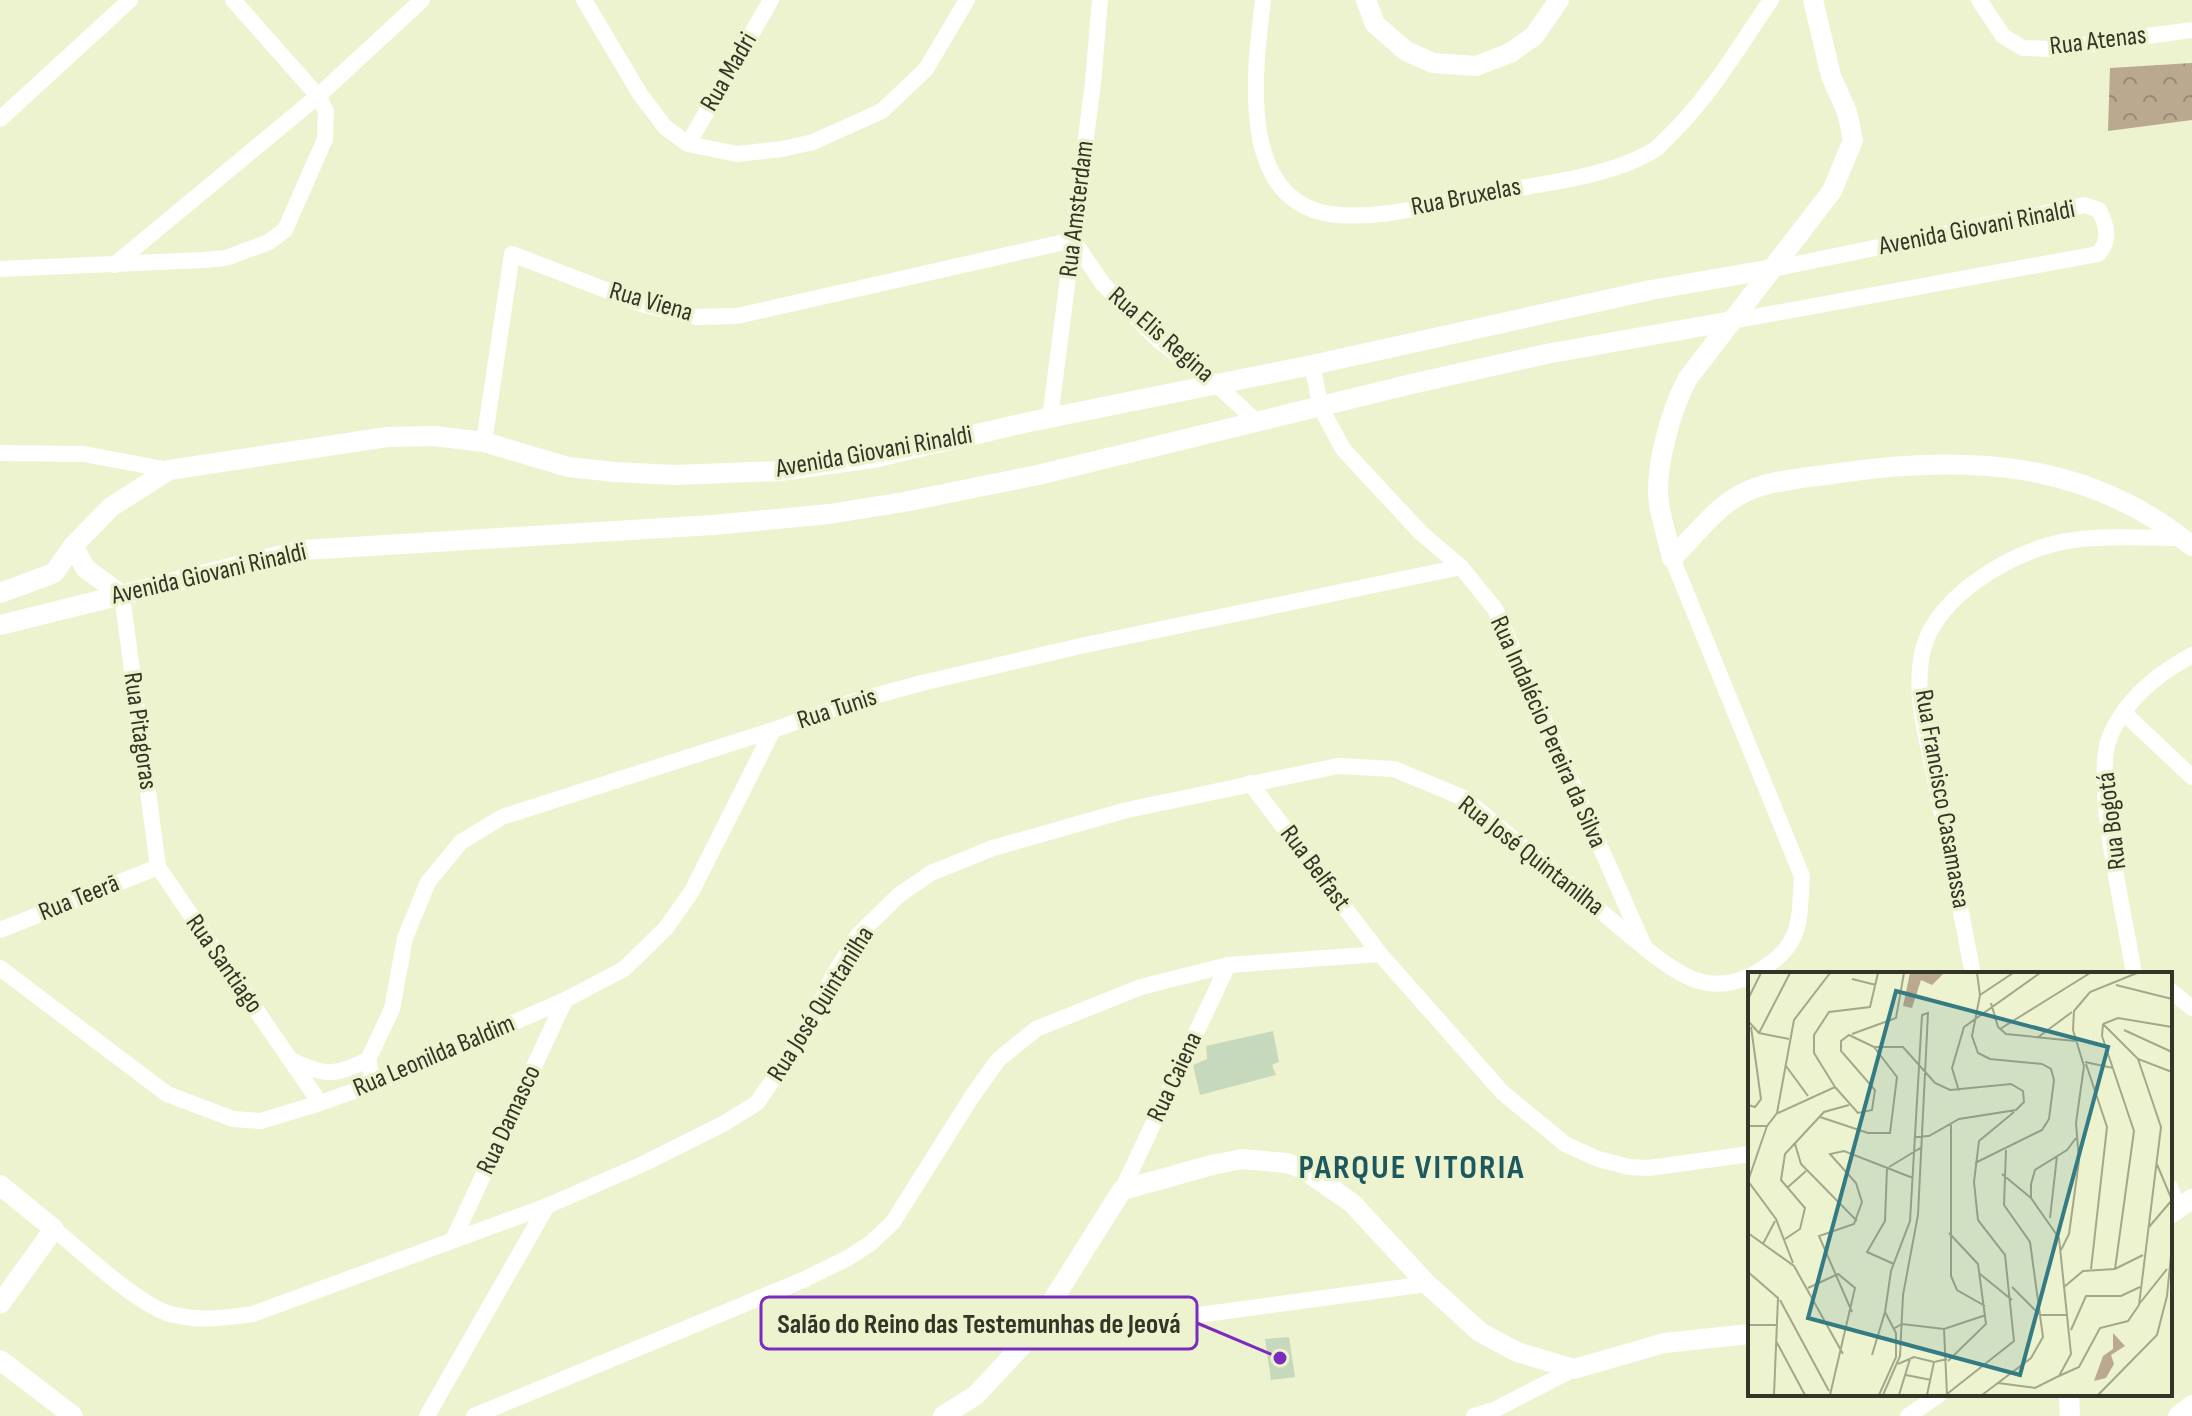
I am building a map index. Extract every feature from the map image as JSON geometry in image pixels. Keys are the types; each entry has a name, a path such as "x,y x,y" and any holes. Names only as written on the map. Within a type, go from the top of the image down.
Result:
{"street":[{"path":"0,119 130,0"},
{"path":"0,269 226,258 269,242 285,230 325,139 326,111 318,96 233,0"},
{"path":"114,265 318,96 422,0"},
{"path":"584,0 640,94 665,127 688,144 737,154 813,142 882,111 926,69 967,0"},
{"name":"Rua Madri","path":"688,144 771,0"},
{"name":"Rua Amsterdam","path":"1050,418 1093,83 1100,0"},
{"name":"Rua Bruxelas","path":"1263,0 1255,63 1258,138 1274,177 1295,200 1329,214 1379,214 1603,171 1653,152 1691,115 1771,0"},
{"path":"1366,0 1375,24 1406,51 1433,63 1476,66 1510,53 1534,36 1559,0"},
{"name":"Rua Indalécio Pereira da Silva","path":"1757,972 1778,959 1799,930 1802,876 1672,558 1659,502 1661,464 1679,395 1832,191 1853,140 1847,112 1831,76 1813,0"},
{"name":"Rua Atenas","path":"1979,0 2003,36 2023,48 2053,49 2192,30"},
{"name":"Avenida Giovani Rinaldi","path":"0,593 54,573 73,546 111,507 169,470 387,437 434,436 484,442 568,467 615,472 675,475 780,471 873,458 1651,290 1772,269 2085,205 2099,210 2106,223 2108,235 2098,254 1546,354 1038,475 829,514 713,525 303,550 0,625"},
{"name":"Rua Elis Regina","path":"1073,240 1103,284 1158,340 1216,384 1258,423"},
{"name":"Rua Viena","path":"484,442 512,254 645,305 696,317 723,317 1073,240"},
{"path":"1696,328 1709,339 1712,348"},
{"path":"1312,365 1321,408"},
{"name":"Rua Indalécio Pereira da Silva","path":"1321,408 1343,449 1421,533 1461,567 1495,609 1645,948 1680,975 1708,983 1736,982 1748,977"},
{"path":"0,453 84,454 169,470"},
{"path":"1672,558 1721,508 1754,488 1896,464 1945,463 2015,468 2081,484 2129,503 2189,540"},
{"name":"Rua Francisco Casamassa","path":"1973,972 1920,698 1923,650 1939,614 1977,582 2003,565 2036,550 2072,540 2189,540"},
{"path":"73,546 86,569 122,595"},
{"name":"Rua Tunis","path":"368,1060 392,1009 405,938 428,882 461,842 502,817 852,702 1085,645 1461,567"},
{"name":"Rua Pitagoras","path":"122,595 158,867"},
{"name":"Rua Bogotá","path":"2133,967 2107,810 2104,762 2110,736 2138,695 2169,668 2192,655"},
{"path":"2124,713 2192,777"},
{"name":"Rua Leonilda Baldim","path":"0,968 167,1094 233,1119 261,1121 320,1103 374,1084 565,1000 624,969 666,928 692,891 773,730"},
{"name":"Rua José Quintanilha","path":"0,1185 139,1296 166,1312 201,1319 253,1314 547,1206 645,1163 757,1103 809,1028 833,976 858,935 899,895 931,873 993,848 1127,810 1338,766 1394,769 1464,798 1645,948"},
{"name":"Rua Belfast","path":"1250,783 1380,954"},
{"name":"Rua Teerã","path":"0,930 158,867"},
{"name":"Rua Santiago","path":"158,867 291,1060"},
{"path":"474,1416 803,1280 848,1258 871,1243 893,1222 998,1060 1036,1029 1141,987 1228,965 1380,954 1502,1092 1565,1144 1598,1159 1629,1167 1649,1168 1748,1154"},
{"name":"Rua Caiena","path":"1122,1190 1228,965"},
{"path":"2172,992 2192,1008"},
{"name":"Rua Damasco","path":"453,1240 565,1000"},
{"path":"291,1060 315,1071 338,1073 368,1060 374,1084"},
{"path":"291,1060 320,1103"},
{"path":"943,1416 976,1395 1029,1338 1122,1190 1242,1159 1287,1163 1303,1169 1352,1203 1427,1284 1480,1332 1517,1352 1574,1369"},
{"path":"427,1416 547,1206"},
{"path":"0,1304 54,1229"},
{"path":"1029,1338 1427,1284"},
{"path":"1474,1416 1494,1410 1574,1369 1664,1343 1748,1334"},
{"path":"0,1360 73,1416"},
{"path":"1908,1416 1937,1396"},
{"path":"2069,1396 2070,1416"},
{"path":"2178,1416 2192,1405"}],"green space":[{"path":"2192,63 2192,120 2108,131 2110,68"}],"building":[{"path":"1273,1031 1279,1062 1272,1065 1276,1075 1200,1095 1193,1065 1207,1059 1206,1046"},
{"path":"1289,1337 1295,1377 1271,1380 1265,1339"}],"place":[{"name":"Salão do Reino das Testemunhas de Jeová","path":"1280,1358"}],"district":[{"name":"PARQUE VITORIA","path":"1412,1167"}]}
